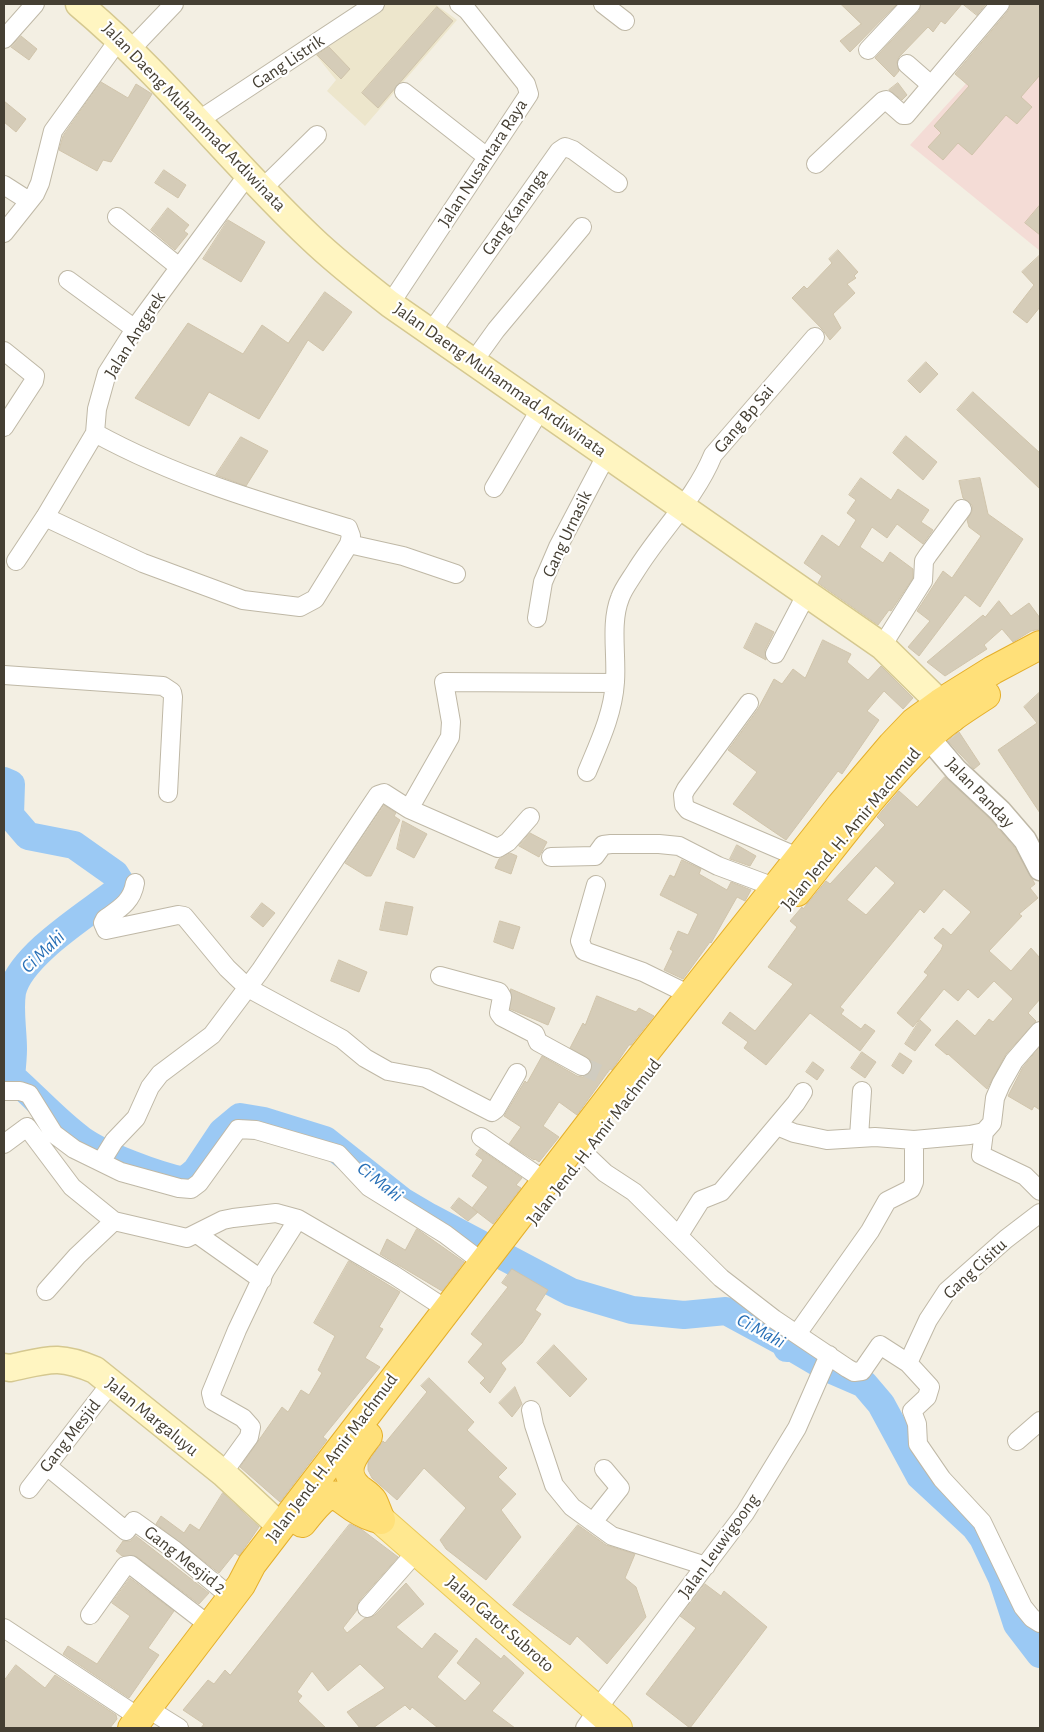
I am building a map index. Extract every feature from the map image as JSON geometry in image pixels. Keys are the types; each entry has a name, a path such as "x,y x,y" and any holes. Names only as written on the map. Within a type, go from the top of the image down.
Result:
{"highway":[{"name":"Jalan Jend. H. Amir Machmud","path":"381,1520 372,1499 356,1486 350,1476 349,1463 352,1457 496,1253 614,1080 692,996 841,805 921,730 994,670 1040,645"},
{"name":"Jalan Jend. H. Amir Machmud","path":"946,711 1040,663"},
{"name":"Jalan Jend. H. Amir Machmud","path":"140,1718 237,1591 252,1564 280,1526 446,1309 584,1153 855,821 921,730"},
{"name":"Jalan Jend. H. Amir Machmud","path":"237,1591 264,1571 318,1502 327,1495 337,1496 361,1514 381,1520"}],"main road":[{"name":"Jalan Daeng Muhammad Ardiwinata","path":"79,4 125,43 310,237 347,271 390,304 806,595 882,646 946,711"},
{"name":"Jalan Margaluyu","path":"4,1368 58,1358 77,1362 89,1368 111,1383 223,1474 280,1526"},
{"name":"Jalan Gatot Subroto","path":"381,1520 592,1719 618,1728"}],"street":[{"path":"4,38 35,4"},
{"path":"4,233 29,201 40,183 53,131 125,43 174,4"},
{"name":"Gang Listrik","path":"199,120 375,4"},
{"name":"Jalan Nusantara Raya","path":"390,304 524,101 529,90 473,17 459,4"},
{"path":"603,4 625,21"},
{"path":"868,50 911,4"},
{"path":"816,164 883,101 886,100 904,116 1000,4"},
{"path":"906,64 932,85"},
{"path":"404,92 487,157"},
{"name":"Jalan Anggrek","path":"16,561 45,517 95,433 98,409 107,373 135,329 179,267 256,180 317,135"},
{"name":"Gang Kananga","path":"431,332 559,151 565,147 573,150 618,183"},
{"path":"4,185 29,201"},
{"path":"117,217 179,267"},
{"path":"473,362 496,330 582,227"},
{"path":"68,280 135,329"},
{"name":"Gang Bp Sai","path":"587,772 609,717 615,683 616,614 620,598 648,550 706,473 713,455 815,337"},
{"path":"4,350 35,376 34,381 4,427"},
{"path":"494,488 541,408"},
{"path":"45,517 143,563 243,600 300,607 315,599 349,544 351,536 348,528 239,497 134,454 95,433"},
{"name":"Gang Urnasik","path":"537,618 544,582 558,547 607,454"},
{"path":"882,646 923,581 924,562 928,555 962,509"},
{"path":"349,544 403,556 456,574"},
{"path":"775,654 806,595"},
{"path":"4,675 163,686 169,690 173,697 168,794"},
{"path":"409,809 450,737 451,722 444,682 615,683"},
{"path":"749,703 686,789 683,795 684,805 688,810 800,858"},
{"name":"Jalan Panday","path":"921,730 956,770 1000,811 1024,840 1040,869"},
{"path":"102,1159 114,1141 136,1118 150,1087 160,1074 212,1035 248,988 378,795 384,793 409,809 498,848 508,842 530,817"},
{"path":"551,857 595,856 603,845 611,844 679,846 718,866 777,888"},
{"path":"135,883 132,897 128,902 105,919 103,923 106,930 109,931 178,915 184,916 227,968 248,988 342,1039 365,1058 388,1071 426,1078 492,1112 496,1109 517,1073"},
{"path":"596,885 580,942 584,951 643,972 692,996"},
{"path":"440,976 499,992 502,997 499,1013 502,1017 535,1034 538,1042 582,1066"},
{"path":"1040,1031 1014,1060 1004,1077 995,1098 981,1155 1025,1176 1040,1191"},
{"path":"4,1092 24,1091 29,1094 43,1119 62,1141 102,1159 121,1172 179,1188 191,1189 199,1183 238,1129 256,1130 338,1154 369,1188 445,1234 496,1253"},
{"path":"859,1137 862,1091"},
{"path":"679,1235 700,1200 721,1192 803,1092"},
{"path":"4,1144 27,1127 43,1119"},
{"path":"777,1126 794,1133 827,1140 859,1137 914,1140 970,1136 988,1127"},
{"path":"27,1127 72,1187 114,1221 187,1238 223,1220 276,1213 298,1219 394,1274 446,1309"},
{"path":"481,1137 545,1181"},
{"path":"797,1334 870,1231 887,1201 911,1189 914,1182 914,1140"},
{"path":"584,1153 605,1172 634,1192 721,1278 797,1334 825,1362 858,1372 862,1371 876,1347 882,1345 908,1362 930,1387 928,1397 912,1410 918,1424 918,1444 942,1479 982,1522 1023,1607 1032,1618 1040,1622"},
{"name":"Gang Cisitu","path":"908,1362 928,1320 947,1291 1006,1239 1040,1213"},
{"path":"223,1474 249,1438 251,1427 243,1418 213,1401 211,1393 237,1330 262,1280 298,1219"},
{"path":"46,1291 77,1256 114,1221"},
{"path":"197,1234 262,1280"},
{"name":"Jalan Leuwigoong","path":"592,1719 745,1513 776,1465 811,1399 825,1362"},
{"name":"Gang Mesjid","path":"29,1489 111,1383"},
{"path":"532,1410 534,1425 554,1485 572,1507 612,1536 706,1566"},
{"path":"1018,1441 1040,1421"},
{"name":"Gang Mesjid 2","path":"47,1466 126,1531 134,1521 237,1591"},
{"path":"593,1522 620,1488 604,1469"},
{"path":"367,1608 417,1552"},
{"path":"90,1615 124,1566 131,1565 210,1626"},
{"path":"4,1628 140,1718 179,1728"}],"shaded area":[{"path":"382,4 435,4 457,20 365,126 327,91 336,80 312,50"},
{"path":"1014,31 1040,47 1040,251 910,145"}],"building":[{"path":"841,4 897,4 850,52 840,41 861,24"},
{"path":"921,4 962,4 945,24 941,21 933,32 928,27 899,57 897,62 899,71 894,77 875,58 919,11"},
{"path":"963,4 986,4 977,15"},
{"path":"1011,4 1040,4 1040,75 1021,97 1032,107 1017,124 1006,115 972,155 958,143 943,160 928,147 941,133 934,126 969,86 955,74 1008,11"},
{"path":"437,7 453,21 378,108 362,93"},
{"path":"21,36 37,49 29,60 11,47"},
{"path":"329,47 350,69 341,79 317,55"},
{"path":"101,82 128,98 136,84 152,94 111,162 103,160 97,171 59,150 63,136"},
{"path":"898,83 907,95 902,100 889,90"},
{"path":"4,101 26,119 16,132 4,122"},
{"path":"164,170 186,185 178,198 155,183"},
{"path":"1040,205 1040,235 1025,223"},
{"path":"168,208 189,225 184,231 188,234 175,250 151,230"},
{"path":"228,220 265,242 241,282 203,259"},
{"path":"838,250 858,272 854,276 856,278 847,284 855,293 833,314 841,328 830,340 792,298 804,286 807,289 832,263 829,259"},
{"path":"1040,255 1040,307 1027,323 1013,312 1034,285 1022,272"},
{"path":"325,292 352,312 323,351 308,340 259,419 209,392 189,426 135,398 188,323 243,354 262,325 288,343"},
{"path":"926,362 938,374 920,393 908,381"},
{"path":"973,392 1040,453 1040,489 957,410"},
{"path":"906,436 937,462 923,480 893,453"},
{"path":"241,437 268,451 246,486 216,475"},
{"path":"861,478 891,500 898,489 929,510 921,522 933,530 923,544 897,524 887,538 872,527 860,547 883,563 890,552 913,569 913,578 891,611 889,610 878,625 818,583 822,576 804,563 822,535 839,547 856,520 847,513 856,500 849,495"},
{"path":"980,478 988,514 1023,539 980,607 965,595 919,656 908,647 930,621 917,611 943,571 952,578 981,536 969,527 967,520 972,511 972,505 963,498 959,481"},
{"path":"999,601 1011,616 1029,603 1040,618 1040,629 1031,631 1013,642 1002,629 984,645 987,649 945,676 927,662 983,615 985,617"},
{"path":"756,623 774,632 765,650 766,660 744,648"},
{"path":"823,640 851,654 847,662 868,680 881,666 913,698 903,709 884,691 867,711 879,720 842,774 838,771 786,840 733,804 757,772 728,750 758,709 774,679 782,684 793,669 805,678"},
{"path":"1040,692 1040,813 998,750 1037,723 1024,707"},
{"path":"959,732 980,764 974,769 948,741"},
{"path":"945,777 991,820 1014,847 1035,884 1030,888 1038,898 1019,914 1022,916 989,951 1011,971 1031,948 1040,958 1040,999 1028,1013 1036,1021 1006,1054 987,1089 948,1054 935,1045 957,1020 975,1036 989,1019 993,1022 1013,999 994,981 978,998 968,989 958,1001 944,989 913,1027 897,1013 928,975 924,972 941,950 943,945 934,938 943,928 951,935 971,912 944,889 924,913 920,909 840,1007 844,1010 841,1014 861,1029 865,1024 875,1031 860,1051 810,1013 766,1065 744,1048 748,1042 722,1023 730,1012 755,1031 793,984 768,967 797,927 790,921 802,907 803,909 826,881 830,884 885,825 877,817 899,791 917,807","holes":["876,866 895,883 866,915 847,900"]},
{"path":"384,805 396,813 394,816 400,820 371,876 366,876 345,863"},
{"path":"403,821 427,834 414,858 397,849"},
{"path":"530,833 547,842 539,857 519,846"},
{"path":"737,845 756,856 750,866 730,859"},
{"path":"510,853 517,856 511,874 495,868 499,859"},
{"path":"682,860 701,869 699,874 727,890 731,882 751,890 745,901 737,897 711,943 683,979 664,970 673,951 670,949 678,931 688,935 698,914 660,895 670,875 674,877"},
{"path":"386,902 413,907 407,935 380,930"},
{"path":"262,903 275,913 263,927 251,917"},
{"path":"500,921 520,927 513,949 494,942"},
{"path":"339,960 367,972 359,992 331,981"},
{"path":"511,989 555,1008 548,1025 510,1009"},
{"path":"597,996 636,1012 639,1008 654,1016 631,1045 629,1045 612,1070 610,1069 577,1115 559,1102 543,1126 559,1137 539,1162 509,1144 521,1127 504,1116 525,1081 527,1083 542,1056 577,1076 583,1077 591,1071 591,1060 570,1048 583,1023 585,1025"},
{"path":"920,1020 931,1030 915,1051 905,1044"},
{"path":"1040,1047 1040,1110 1034,1106 1032,1110 1008,1096 1023,1067"},
{"path":"862,1052 876,1062 865,1078 851,1068"},
{"path":"900,1053 912,1061 903,1074 892,1066"},
{"path":"813,1062 824,1070 817,1080 806,1072"},
{"path":"480,1149 522,1178 516,1185 521,1188 493,1224 472,1208 488,1187 472,1176 483,1160 476,1155"},
{"path":"459,1198 478,1212 468,1221 451,1208"},
{"path":"417,1229 464,1262 442,1291 380,1254 387,1239 405,1250"},
{"path":"349,1261 400,1292 379,1327 383,1329 365,1358 380,1367 323,1437 327,1440 280,1502 240,1467 282,1407 288,1412 301,1390 309,1395 322,1373 318,1370 335,1336 314,1323"},
{"path":"512,1269 548,1290 535,1310 541,1314 522,1343 501,1363 506,1369 490,1393 480,1383 485,1378 468,1362 483,1344 471,1334 508,1287 502,1283"},
{"path":"554,1345 587,1379 570,1397 537,1363"},
{"path":"429,1378 474,1422 467,1430 507,1468 498,1477 516,1494 501,1510 521,1537 486,1580 446,1549 440,1540 466,1508 424,1468 397,1500 372,1478 368,1470 368,1462 383,1441 385,1443 427,1392 421,1386"},
{"path":"515,1387 522,1404 512,1417 499,1403"},
{"path":"223,1493 259,1527 239,1556 235,1553 219,1573 156,1524 161,1516 184,1533 190,1524 199,1530"},
{"path":"350,1524 361,1529 398,1557 359,1601 357,1610 343,1628 347,1633 365,1618 375,1615 406,1583 424,1604 396,1627 422,1649 435,1633 458,1651 437,1677 465,1701 481,1683 457,1663 476,1638 501,1659 504,1655 524,1673 492,1711 515,1728 438,1728 412,1707 410,1710 405,1705 373,1728 360,1728 347,1712 385,1688 360,1664 328,1691 312,1671 297,1692 302,1696 298,1701 326,1728 201,1728 204,1724 183,1710 208,1680 214,1684 225,1670 230,1675"},
{"path":"578,1525 606,1545 635,1554 625,1578 636,1587 646,1617 607,1664 577,1636 570,1645 513,1605"},
{"path":"136,1536 209,1593 199,1604 137,1557 122,1556 116,1551 123,1541 130,1541"},
{"path":"130,1578 174,1611 148,1648 159,1655 129,1698 63,1654 68,1646 97,1664 130,1616 112,1603"},
{"path":"705,1584 721,1596 724,1591 767,1627 690,1728 646,1694 696,1628 680,1616"},
{"path":"16,1665 45,1688 55,1675 116,1715 117,1719 110,1728 4,1728 4,1681"}],"waterway":[{"name":"Ci Mahi","path":"4,781 11,784 10,815 28,836 74,845 115,874 120,882 117,891 73,923 41,950 18,978 12,992 13,1059 11,1076 64,1125 82,1140 104,1152 145,1170 184,1181 196,1171 222,1132 240,1117 264,1121 325,1140 402,1201 571,1292 632,1310 684,1315 726,1311 785,1343 787,1348 793,1348 827,1368 864,1384 881,1404 920,1476 975,1527 983,1538 1002,1578 1017,1624 1040,1654"}],"tunnel":[{"path":"582,1066 607,1077"}]}
